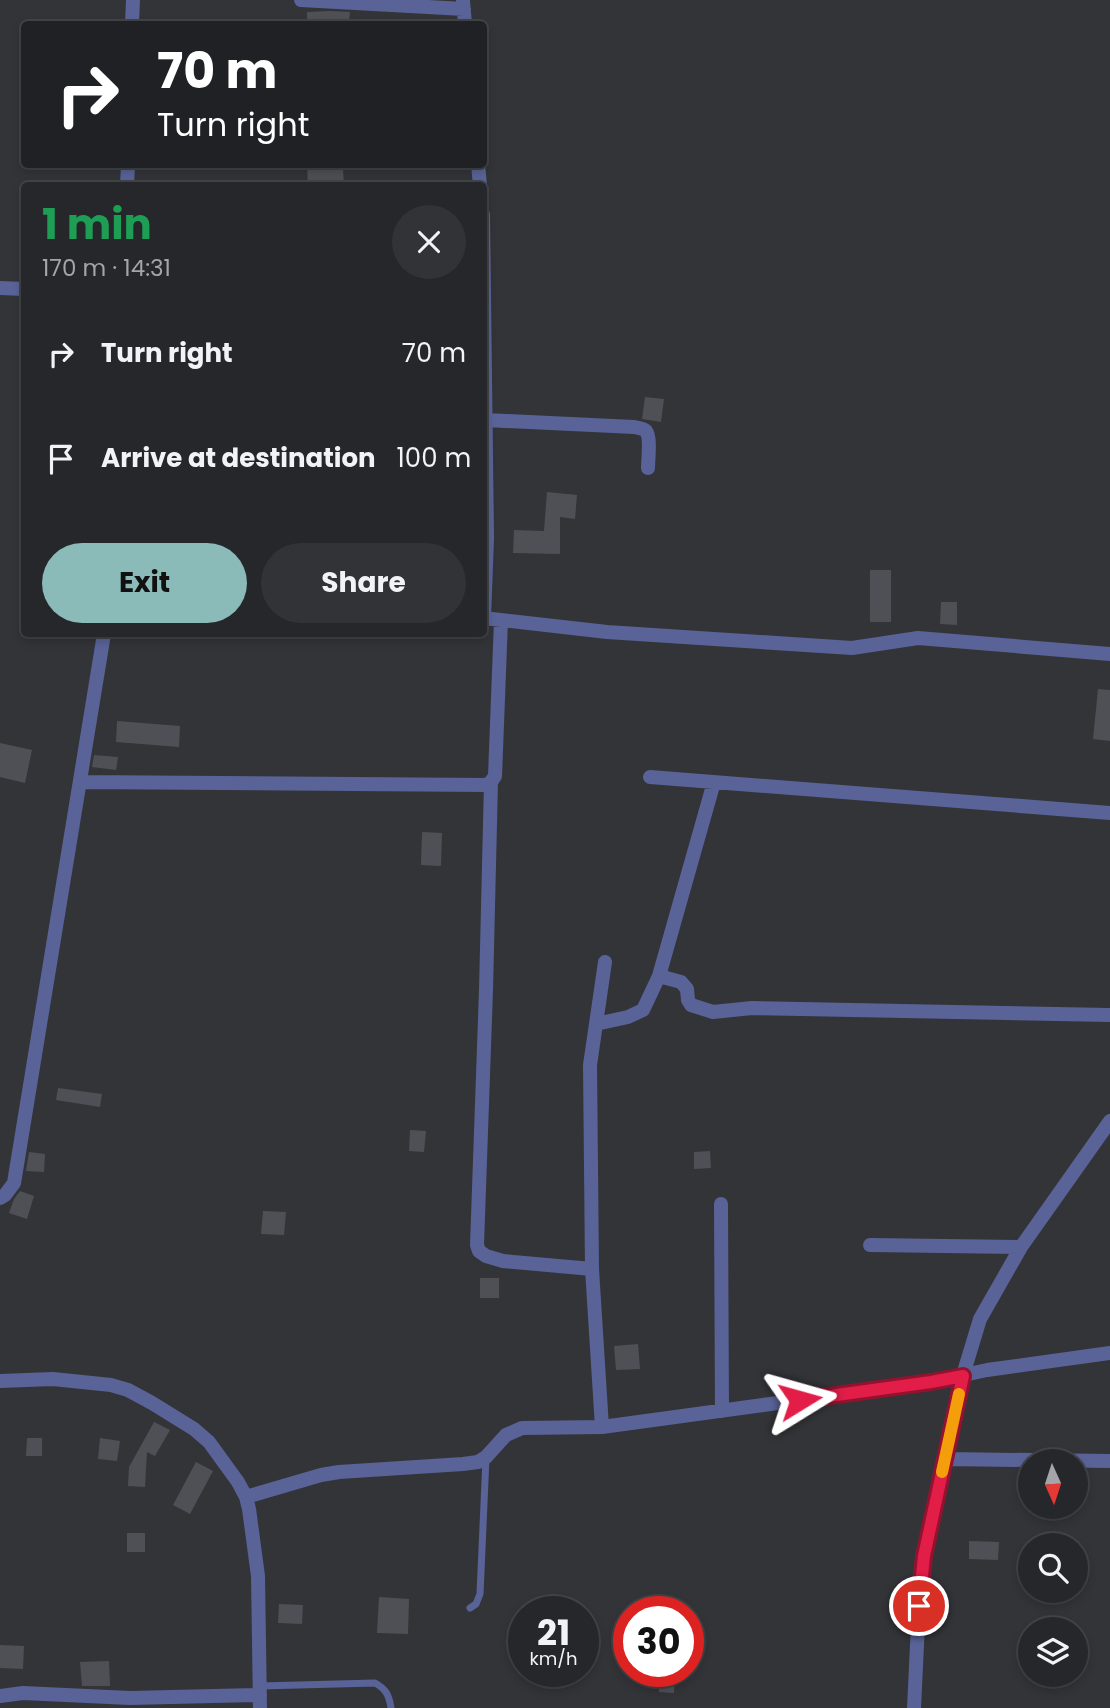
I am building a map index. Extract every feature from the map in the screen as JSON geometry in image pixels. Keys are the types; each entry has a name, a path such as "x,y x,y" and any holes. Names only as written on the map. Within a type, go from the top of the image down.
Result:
{"street":[{"path":"132,21 133,0"},
{"path":"300,0 464,4"},
{"path":"0,288 21,289"},
{"path":"487,420 642,429 647,432 648,438 648,468"},
{"path":"487,618 607,632 852,648 918,638 1110,654"},
{"path":"81,782 486,785 495,776 501,620"},
{"path":"0,1198 14,1183 104,637"},
{"path":"650,777 1110,813"},
{"path":"491,782 477,1245 485,1256 503,1261 592,1269"},
{"path":"596,1024 628,1017 643,1010 659,976 714,782"},
{"path":"602,1427 592,1269 590,1065 605,962"},
{"path":"659,976 681,982 687,989 691,1005 713,1012 762,1009 1110,1015"},
{"path":"914,1708 920,1582 924,1556 963,1376 980,1319 1021,1247 1110,1121"},
{"path":"721,1203 722,1411"},
{"path":"870,1245 1021,1247"},
{"path":"246,1497 339,1472 478,1462 506,1435 522,1428 602,1427 931,1382 987,1370 1110,1353"},
{"path":"0,1381 53,1379 111,1385 128,1390 194,1429 209,1442 238,1482 249,1509 258,1576 260,1696 130,1698 23,1693 0,1696"},
{"path":"944,1460 1110,1461"}],"lane":[{"path":"470,1608 479,1600 480,1594 486,1457"},
{"path":"260,1696 375,1683 383,1687 389,1696 391,1708"}],"building":[{"path":"307,12 350,12 349,21 307,21"},
{"path":"307,168 343,168 344,182 308,182"},
{"path":"645,397 664,399 661,422 642,419"},
{"path":"547,492 577,495 575,519 560,517 560,554 513,553 514,530 544,531"},
{"path":"870,570 891,570 891,622 870,622"},
{"path":"941,602 957,602 957,625 940,624"},
{"path":"1098,689 1110,690 1110,741 1093,739"},
{"path":"117,721 180,726 179,747 116,742"},
{"path":"0,743 32,750 25,783 0,777"},
{"path":"94,755 118,757 116,770 92,767"},
{"path":"422,832 442,833 441,866 421,865"},
{"path":"58,1088 102,1094 100,1107 56,1100"},
{"path":"410,1130 426,1131 424,1152 409,1151"},
{"path":"710,1151 711,1168 694,1169 694,1152"},
{"path":"29,1152 45,1154 44,1172 26,1171"},
{"path":"20,1191 34,1196 27,1219 9,1213"},
{"path":"263,1211 286,1212 284,1235 261,1234"},
{"path":"480,1278 499,1278 499,1298 480,1298"},
{"path":"638,1344 640,1369 616,1370 614,1346"},
{"path":"154,1422 170,1430 155,1456 147,1452 145,1487 128,1486 129,1467"},
{"path":"27,1438 42,1438 42,1456 26,1456"},
{"path":"100,1438 120,1441 117,1461 98,1459"},
{"path":"196,1462 213,1471 190,1514 173,1505"},
{"path":"127,1533 145,1533 145,1552 127,1552"},
{"path":"969,1541 999,1542 998,1560 969,1559"},
{"path":"379,1597 409,1599 408,1634 377,1633"},
{"path":"279,1604 303,1605 302,1624 278,1623"},
{"path":"0,1645 24,1646 23,1669 0,1668"},
{"path":"109,1661 110,1686 82,1686 80,1662"},
{"path":"659,1687 674,1687 674,1693 659,1692"}],"slow traffic":[{"path":"942,1472 959,1394"}],"route":[{"path":"800,1400 963,1376 924,1556 919,1606"}]}
